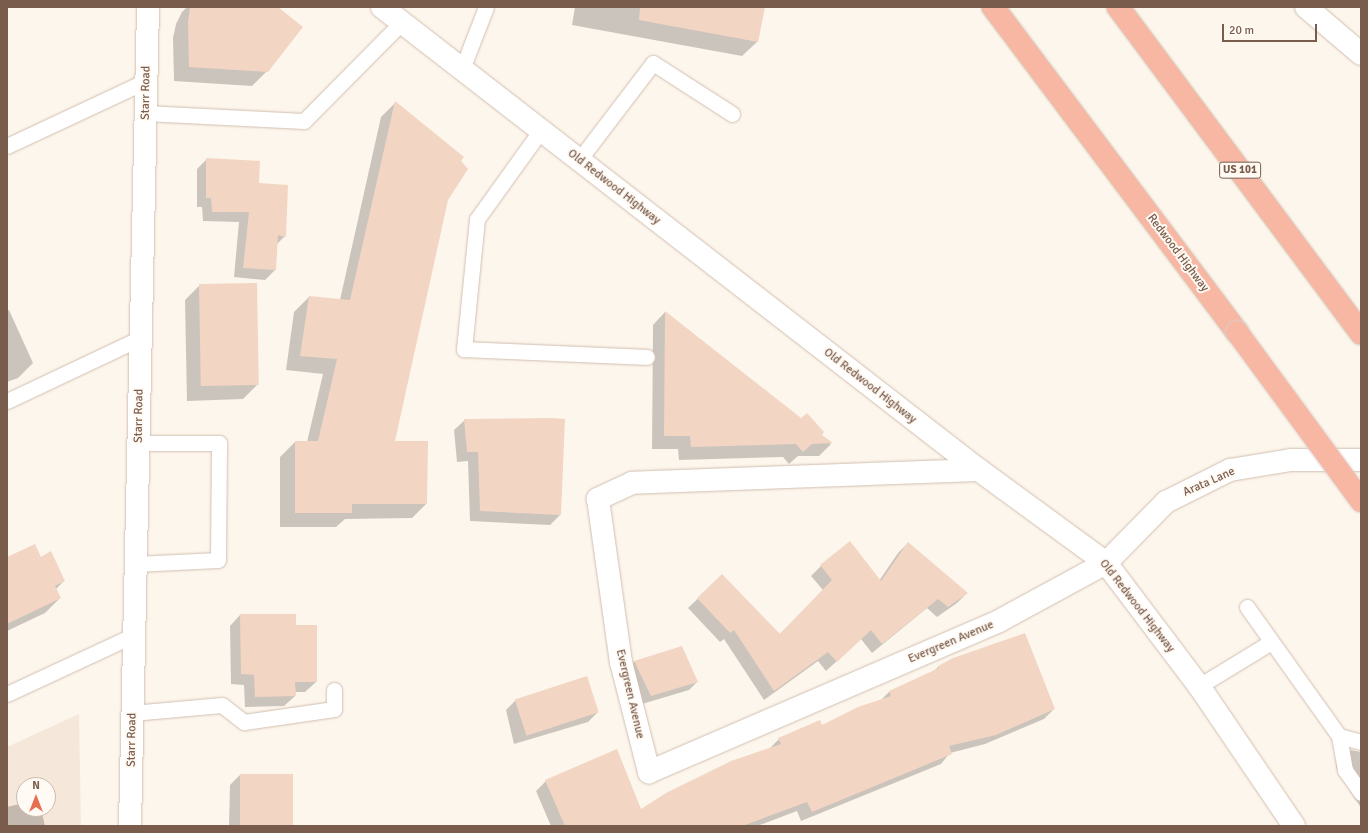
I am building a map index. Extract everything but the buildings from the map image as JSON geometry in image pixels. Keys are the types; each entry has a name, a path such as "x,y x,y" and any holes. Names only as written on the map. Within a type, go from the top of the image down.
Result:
{"highway":[{"name":"Redwood Highway","path":"993,7 1237,332 1361,501"},
{"name":"US 101","path":"1118,7 1361,333"}],"street":[{"name":"Starr Road","path":"130,826 148,7"},
{"path":"1306,7 1361,54"},
{"name":"Old Redwood Highway","path":"393,13 462,69 979,470 1106,563 1199,686 1294,826"},
{"name":"Arata Lane","path":"1106,563 1166,502 1230,470 1291,460 1361,460"},
{"name":"Evergreen Avenue","path":"979,470 632,483 598,499 621,662 649,772 999,621 1106,563"}],"lane":[{"path":"462,69 486,7"},
{"path":"145,113 304,121 393,13"},
{"path":"579,160 653,63 732,114"},
{"path":"7,146 146,81"},
{"path":"541,130 477,219 464,349 647,357"},
{"path":"7,401 140,338"},
{"path":"136,564 218,560 219,443 138,443"},
{"path":"1247,608 1340,736 1345,770 1361,793"},
{"path":"7,694 134,636"},
{"path":"1199,686 1272,642"},
{"path":"132,713 222,705 244,722 334,709 334,690"},
{"path":"1340,736 1361,742"}],"shaded area":[{"path":"79,714 81,826 7,826 7,747"}]}
